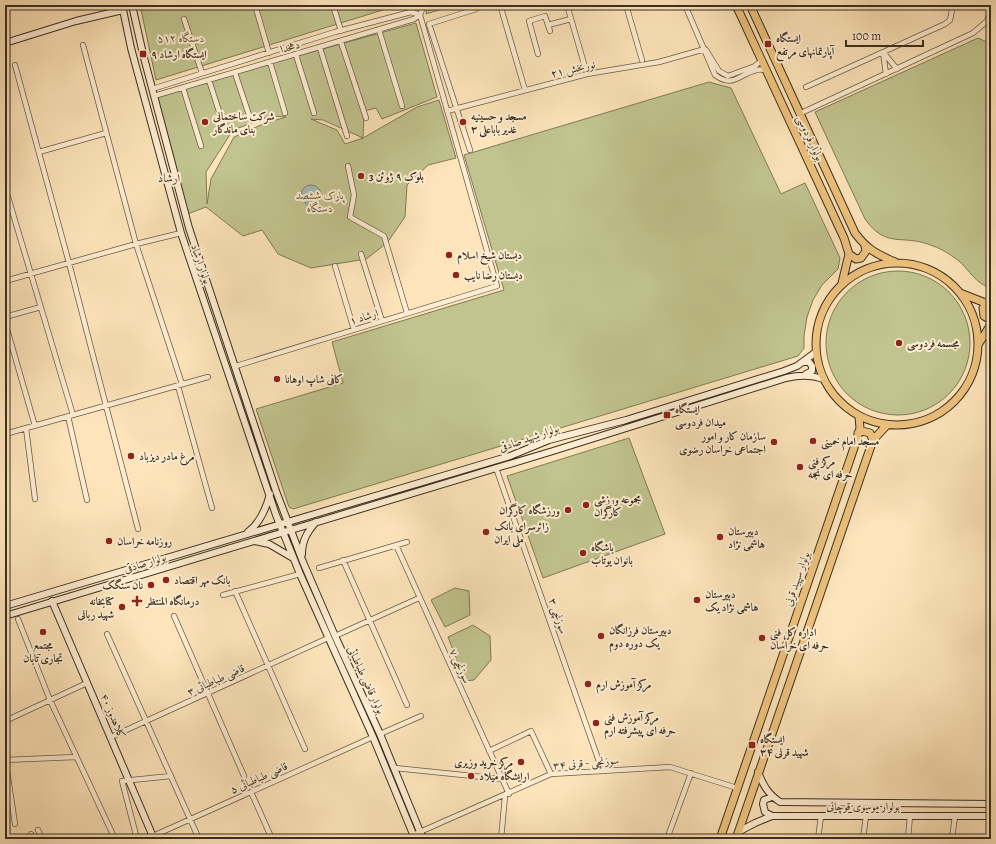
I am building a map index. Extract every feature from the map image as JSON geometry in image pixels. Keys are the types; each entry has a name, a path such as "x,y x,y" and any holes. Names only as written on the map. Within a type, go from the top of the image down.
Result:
{"main road":[{"name":"بولوار ارشاد","path":"132,5 154,96 191,233 291,530"},
{"name":"بولوار فردوسی","path":"736,5 844,238 849,254"},
{"name":"بولوار فردوسی","path":"750,5 855,233 865,246 880,256 897,262"},
{"name":"بولوار ارشاد","path":"123,8 131,48 181,234 283,532"},
{"path":"5,43 123,8"},
{"path":"161,159 171,158"},
{"path":"842,283 849,254 856,259 861,258 866,251 865,246"},
{"path":"897,262 916,265 934,271 946,279 960,293 970,307 976,326 978,346 975,366 964,390 952,404 932,417 913,424 887,425 859,417 842,403 824,379 816,352 817,331 821,315 828,300 842,283 862,270 879,264 897,262"},
{"path":"960,293 990,302"},
{"path":"990,302 983,308 983,312 984,316 991,320"},
{"path":"978,346 991,324"},
{"name":"بولوار شهید صادقی","path":"245,534 510,456 549,440 626,420 784,371 804,362 816,352"},
{"path":"804,362 809,362 812,366 812,371 804,375"},
{"name":"بولوار شهید صادقی","path":"291,530 553,451 786,378 804,375 824,379"},
{"name":"بولوار سپهبد قرنی","path":"720,839 858,433 859,417"},
{"path":"737,836 873,440 887,425"},
{"path":"858,433 866,431 870,433 873,440"},
{"path":"549,440 553,451"},
{"path":"245,534 257,523 267,505 270,494"},
{"path":"303,562 302,545 309,530 316,522"},
{"name":"بولوار صادقی","path":"5,616 291,530"},
{"name":"بولوار قاضی طباطبائی","path":"291,530 335,636 395,768 423,839"},
{"name":"بولوار قاضی طباطبائی","path":"283,532 415,837"},
{"name":"بولوار صادقی","path":"5,606 245,534"},
{"path":"255,541 269,544 294,558"},
{"name":"کلاهدوز ۴۰","path":"52,602 154,837"},
{"path":"758,772 765,788 772,797 764,800 763,804 765,812 772,816"},
{"name":"بولوار موسوی قوچانی","path":"772,797 780,802 991,804"},
{"name":"بولوار موسوی قوچانی","path":"737,836 755,823 772,816 991,816"}],"street":[{"path":"255,5 269,53"},
{"path":"333,5 341,31"},
{"path":"416,5 411,12 420,15"},
{"path":"424,5 420,15 446,109"},
{"path":"567,5 587,74"},
{"path":"626,5 642,60"},
{"path":"685,5 705,49 719,72 728,76 755,66 762,60"},
{"path":"806,88 945,24 950,20 953,5"},
{"path":"501,8 525,90"},
{"path":"470,150 429,24 476,9"},
{"path":"799,114 968,36 983,25 991,10"},
{"name":"دهخدا","path":"152,88 341,31 411,12"},
{"name":"دهخدا","path":"154,96 341,42 414,19 420,15"},
{"path":"538,54 529,20 545,16 550,31"},
{"path":"184,19 202,73"},
{"path":"548,25 571,19"},
{"path":"379,30 402,106"},
{"path":"341,42 366,118"},
{"path":"82,45 136,244 180,385 212,508"},
{"path":"320,48 347,136"},
{"path":"705,49 708,60 715,74 722,79 728,81 735,80 757,70 767,70"},
{"name":"نوربخش ۲۱","path":"446,109 456,108 587,74 659,62 705,49"},
{"path":"883,52 886,74"},
{"path":"883,52 897,69"},
{"path":"296,55 314,113"},
{"path":"270,62 285,113"},
{"path":"15,65 69,263 105,407 138,529"},
{"path":"235,73 250,118"},
{"path":"209,80 224,127"},
{"path":"183,88 200,146"},
{"name":"ارشاد ۱","path":"236,366 497,286 446,109"},
{"path":"39,152 106,133"},
{"path":"348,166 354,194 350,217 384,236 407,313"},
{"path":"5,187 42,307 71,416 87,500"},
{"path":"5,281 136,244 181,234"},
{"path":"361,254 382,321"},
{"path":"335,266 354,330"},
{"path":"5,317 42,307"},
{"path":"5,322 7,339 35,426"},
{"path":"5,434 208,377"},
{"path":"26,428 35,499"},
{"name":"سوزنچی ۳","path":"496,468 602,770"},
{"path":"319,568 407,542"},
{"name":"سوزنچی ۷","path":"396,545 502,779 507,795"},
{"path":"343,560 407,705"},
{"path":"223,595 300,574"},
{"path":"235,591 305,749"},
{"path":"335,636 420,598"},
{"path":"174,616 244,776"},
{"path":"18,619 50,700 115,839"},
{"path":"107,634 199,839"},
{"name":"قاضی طباطبائی ۳","path":"111,737 328,638"},
{"path":"5,720 87,683"},
{"path":"380,734 421,716"},
{"path":"489,751 531,731 552,774"},
{"name":"قاضی طباطبائی ۵","path":"154,837 190,819 373,737"},
{"path":"15,824 5,759 76,757"},
{"name":"سوزنچی - قرنی ۳۴","path":"404,839 415,837 421,832 552,774 670,767 737,788"},
{"path":"395,768 502,779"},
{"path":"667,839 691,773"},
{"path":"137,839 122,781 171,776"},
{"path":"251,792 272,839"},
{"path":"501,839 507,795"},
{"path":"818,839 821,816"},
{"path":"862,839 866,816"},
{"path":"908,839 910,816"},
{"path":"952,839 955,816"},
{"path":"38,830 42,839"}],"green space":[{"name":"۵۱۲ دستگاه","path":"140,5 399,5 156,80"},
{"path":"427,5 455,5 426,14"},
{"name":"پارک‌ ششصد دستگاه","path":"416,23 437,97 382,119 376,108 364,111 363,138 417,107 439,100 456,158 428,165 407,185 405,217 387,243 366,259 311,268 278,254 262,230 243,236 206,207 185,215 154,96","holes":["271,116 286,117 263,124 234,137 211,179 207,204 206,172 233,130","311,119 323,120 363,138 345,144 337,130"]},
{"path":"978,38 991,42 991,288 981,284 959,261 940,249 922,242 888,238 873,229 865,219 815,112"},
{"path":"709,82 731,88 781,194 805,183 840,258 838,269 822,285 813,300 807,317 804,348 798,356 293,509 289,507 256,409 343,383 332,342 504,290 464,155"},
{"path":"891,271 905,271 919,274 938,283 954,297 967,322 970,343 967,364 961,377 954,389 944,399 919,412 905,415 891,415 877,412 858,403 842,389 829,364 826,350 826,336 829,322 838,303 852,287 877,274"},
{"name":"مجموعه ورزشی کارگران","path":"629,438 665,534 543,578 507,476"},
{"path":"455,588 469,591 470,615 445,627 431,600"},
{"path":"473,625 490,636 491,660 474,680 465,681 448,637"}],"water":[{"path":"307,185 315,185 321,191 321,199 315,205 307,205 301,199 301,191"}],"place":[{"name":"ایستگاه آپارتمانهای مرتفع","path":"768,44"},
{"name":"ایستگاه ارشاد ۹","path":"143,54"},
{"name":"شرکت ساختمانی بنای ماندگار","path":"205,122"},
{"name":"مسجد و حسینیه غدیر باباعلی ۳","path":"463,122"},
{"name":"بلوک ۹ ژوئن 3","path":"361,176"},
{"name":"دبستان شیخ اسلام","path":"449,255"},
{"name":"دبستان رضا نایب","path":"456,275"},
{"name":"مجسمه فردوسی","path":"899,343"},
{"name":"کافی شاپ اوهانا","path":"277,379"},
{"name":"ایستگاه میدان فردوسی","path":"667,415"},
{"name":"مسجد امام خمینی","path":"813,441"},
{"name":"سازمان کار و امور اجتماعی خراسان رضوی","path":"774,442"},
{"name":"مرغ مادر دیزباد","path":"131,456"},
{"name":"مرکز فنی حرفه ای نجمه","path":"800,467"},
{"name":"مجموعه ورزشی کارگران","path":"586,505"},
{"name":"ورزشگاه کارگران","path":"568,510"},
{"name":"زائرسرای بانک ملی ایران","path":"486,532"},
{"name":"دبیرستان هاشمی نژاد","path":"720,537"},
{"name":"روزنامه خراسان","path":"109,541"},
{"name":"باشگاه بانوان یوتاب","path":"583,553"},
{"name":"بانک مهر اقتصاد","path":"166,580"},
{"name":"نان سنگک","path":"151,585"},
{"name":"دبیرستان هاشمی نژاد یک","path":"697,600"},
{"name":"درمانگاه المنتظر","path":"137,601"},
{"name":"کتابخانه شهید ربانی","path":"122,607"},
{"name":"مجتمع تجاری تابان","path":"43,632"},
{"name":"دبیرستان فرزانگان یک دوره دوم","path":"601,636"},
{"name":"اداره کل فنی حرفه ای خراسان","path":"762,638"},
{"name":"مرکز آموزش ارم","path":"588,684"},
{"name":"مرکز آموزش فنی حرفه ای پیشرفته ارم","path":"596,723"},
{"name":"ایستگاه شهید قرنی ۳۴","path":"752,745"},
{"name":"مرکز خرید وزیری","path":"521,762"},
{"name":"ارايشگاه ميلاد","path":"471,776"}],"district":[{"name":"ارشاد","path":"169,178"}]}
